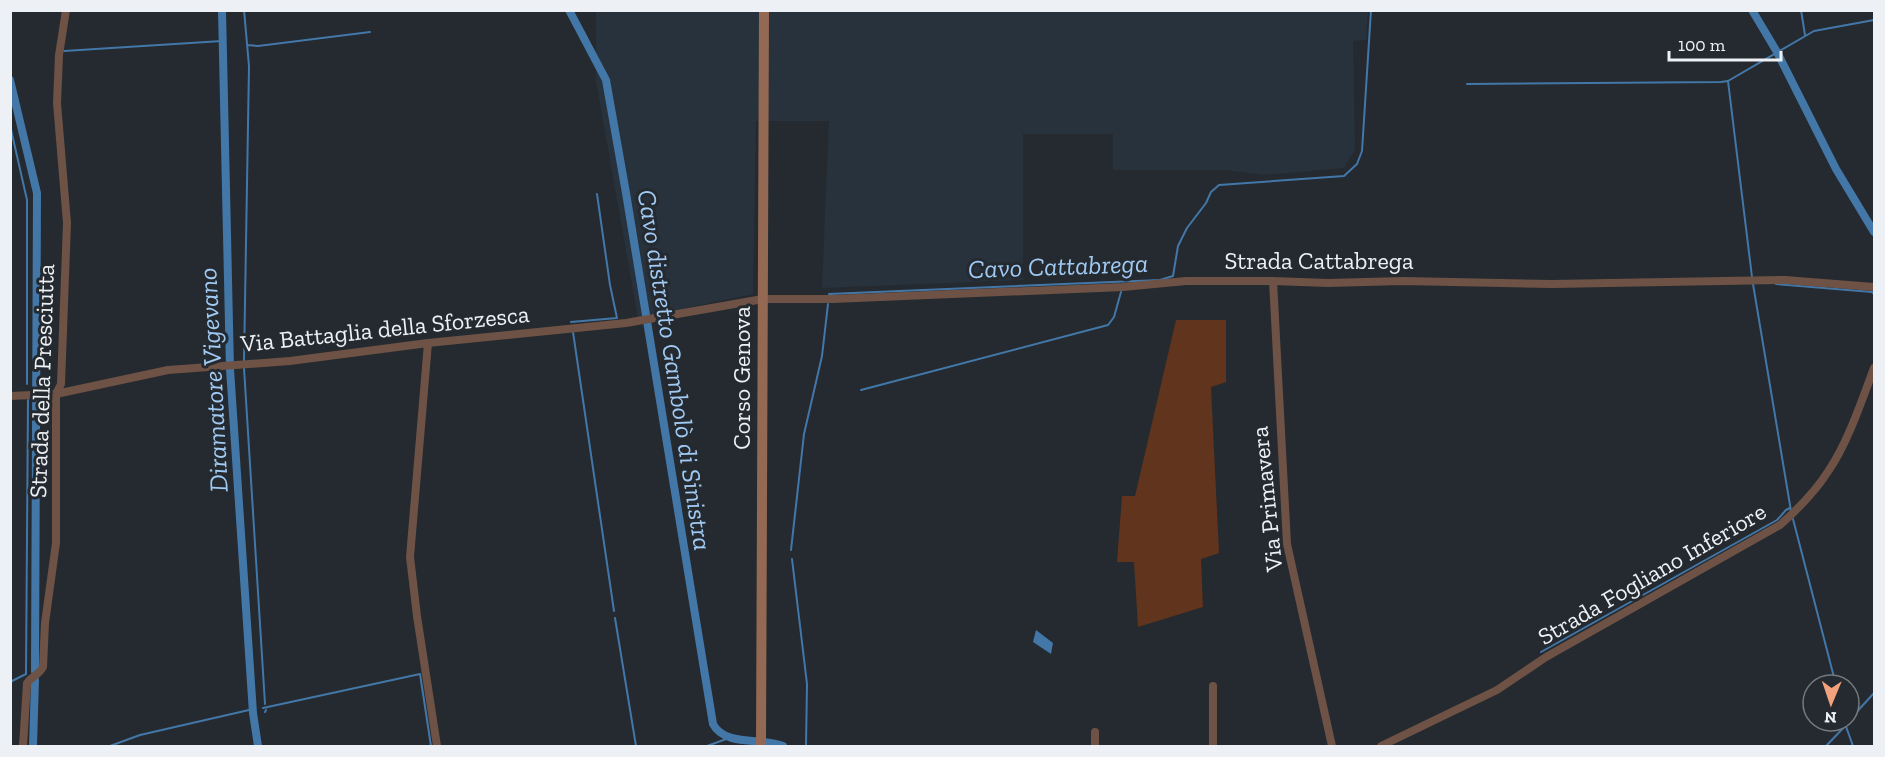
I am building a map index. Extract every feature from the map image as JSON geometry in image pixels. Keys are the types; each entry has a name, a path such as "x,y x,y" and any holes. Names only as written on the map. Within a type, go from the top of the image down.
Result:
{"main road":[{"name":"Corso Genova","path":"761,742 764,10"}],"street":[{"name":"Strada della Presciutta","path":"23,747 27,683 40,673 43,667 45,623 56,543 56,394 61,384 67,246 57,103 59,55 66,10"},
{"name":"Strada Cattabrega","path":"763,299 833,299 1123,287 1186,280 1552,284 1785,280 1875,287"},
{"name":"Via Primavera","path":"1273,281 1287,544 1332,747"},
{"name":"Via Battaglia della Sforzesca","path":"10,396 56,394 168,370 301,359 428,343 646,321 763,299"},
{"path":"428,343 410,557 437,747"},
{"name":"Strada Fogliano Inferiore","path":"1381,747 1497,690 1546,657 1780,525 1804,502 1830,469 1875,368"},
{"path":"1213,686 1213,747"},
{"path":"1095,732 1095,747"}],"shaded area":[{"path":"596,11 1368,11 1366,40 1353,41 1355,150 1344,168 1264,175 1226,170 1113,170 1113,134 1023,134 1023,280 822,288 829,121 756,121 753,294 638,318 596,81"},
{"path":"1176,320 1226,320 1226,382 1211,387 1219,553 1201,559 1203,607 1138,627 1134,562 1117,562 1122,496 1135,496"}],"water":[{"path":"1036,630 1053,643 1051,654 1033,642"}],"waterway":[{"name":"Diramatore Vigevano","path":"222,10 230,369 253,713 258,746"},
{"name":"Cavo distretto Gambolò di Sinistra","path":"244,10 249,66 244,361"},
{"name":"Cavo distretto Gambolò di Sinistra","path":"569,10 606,80 713,724 726,736 735,739 783,746"},
{"name":"Cavo Cattabrega","path":"829,294 1160,280 1173,276 1178,246 1187,228 1206,203 1211,192 1219,185 1344,176 1357,164 1362,151 1371,10"},
{"path":"1752,10 1777,52 1836,169 1874,232"},
{"path":"1801,10 1805,35"},
{"path":"1467,84 1728,81 1814,31 1874,20"},
{"path":"247,45 258,46 370,32"},
{"path":"64,51 222,41"},
{"path":"10,80 37,193 35,671"},
{"path":"1728,81 1752,277"},
{"path":"10,125 27,200 27,384"},
{"path":"571,322 617,318 597,194"},
{"path":"1753,284 1791,511"},
{"path":"1776,284 1874,294"},
{"path":"861,390 1108,325 1114,317 1121,292"},
{"name":"Cavo Cattabrega","path":"791,550 804,434 822,356 828,304"},
{"path":"573,332 614,611"},
{"name":"Cavo distretto Gambolò di Sinistra","path":"244,368 265,704"},
{"path":"10,682 26,674 28,400"},
{"path":"1541,652 1777,520 1790,508"},
{"path":"1793,519 1833,673"},
{"name":"Cavo Cattabrega","path":"792,559 807,684 806,746"},
{"name":"Cavo distretto Gambolò di Sinistra","path":"615,618 636,746"},
{"name":"Cavo distretto Gambolò di Sinistra","path":"263,708 420,674 431,746"},
{"path":"33,746 35,680"},
{"path":"1861,707 1874,693"},
{"name":"Cavo distretto Gambolò di Sinistra","path":"110,746 140,735 249,710"},
{"path":"1826,746 1838,733"},
{"path":"1848,733 1853,746"},
{"name":"Cavo distretto Gambolò di Sinistra","path":"707,746 729,738"}]}
